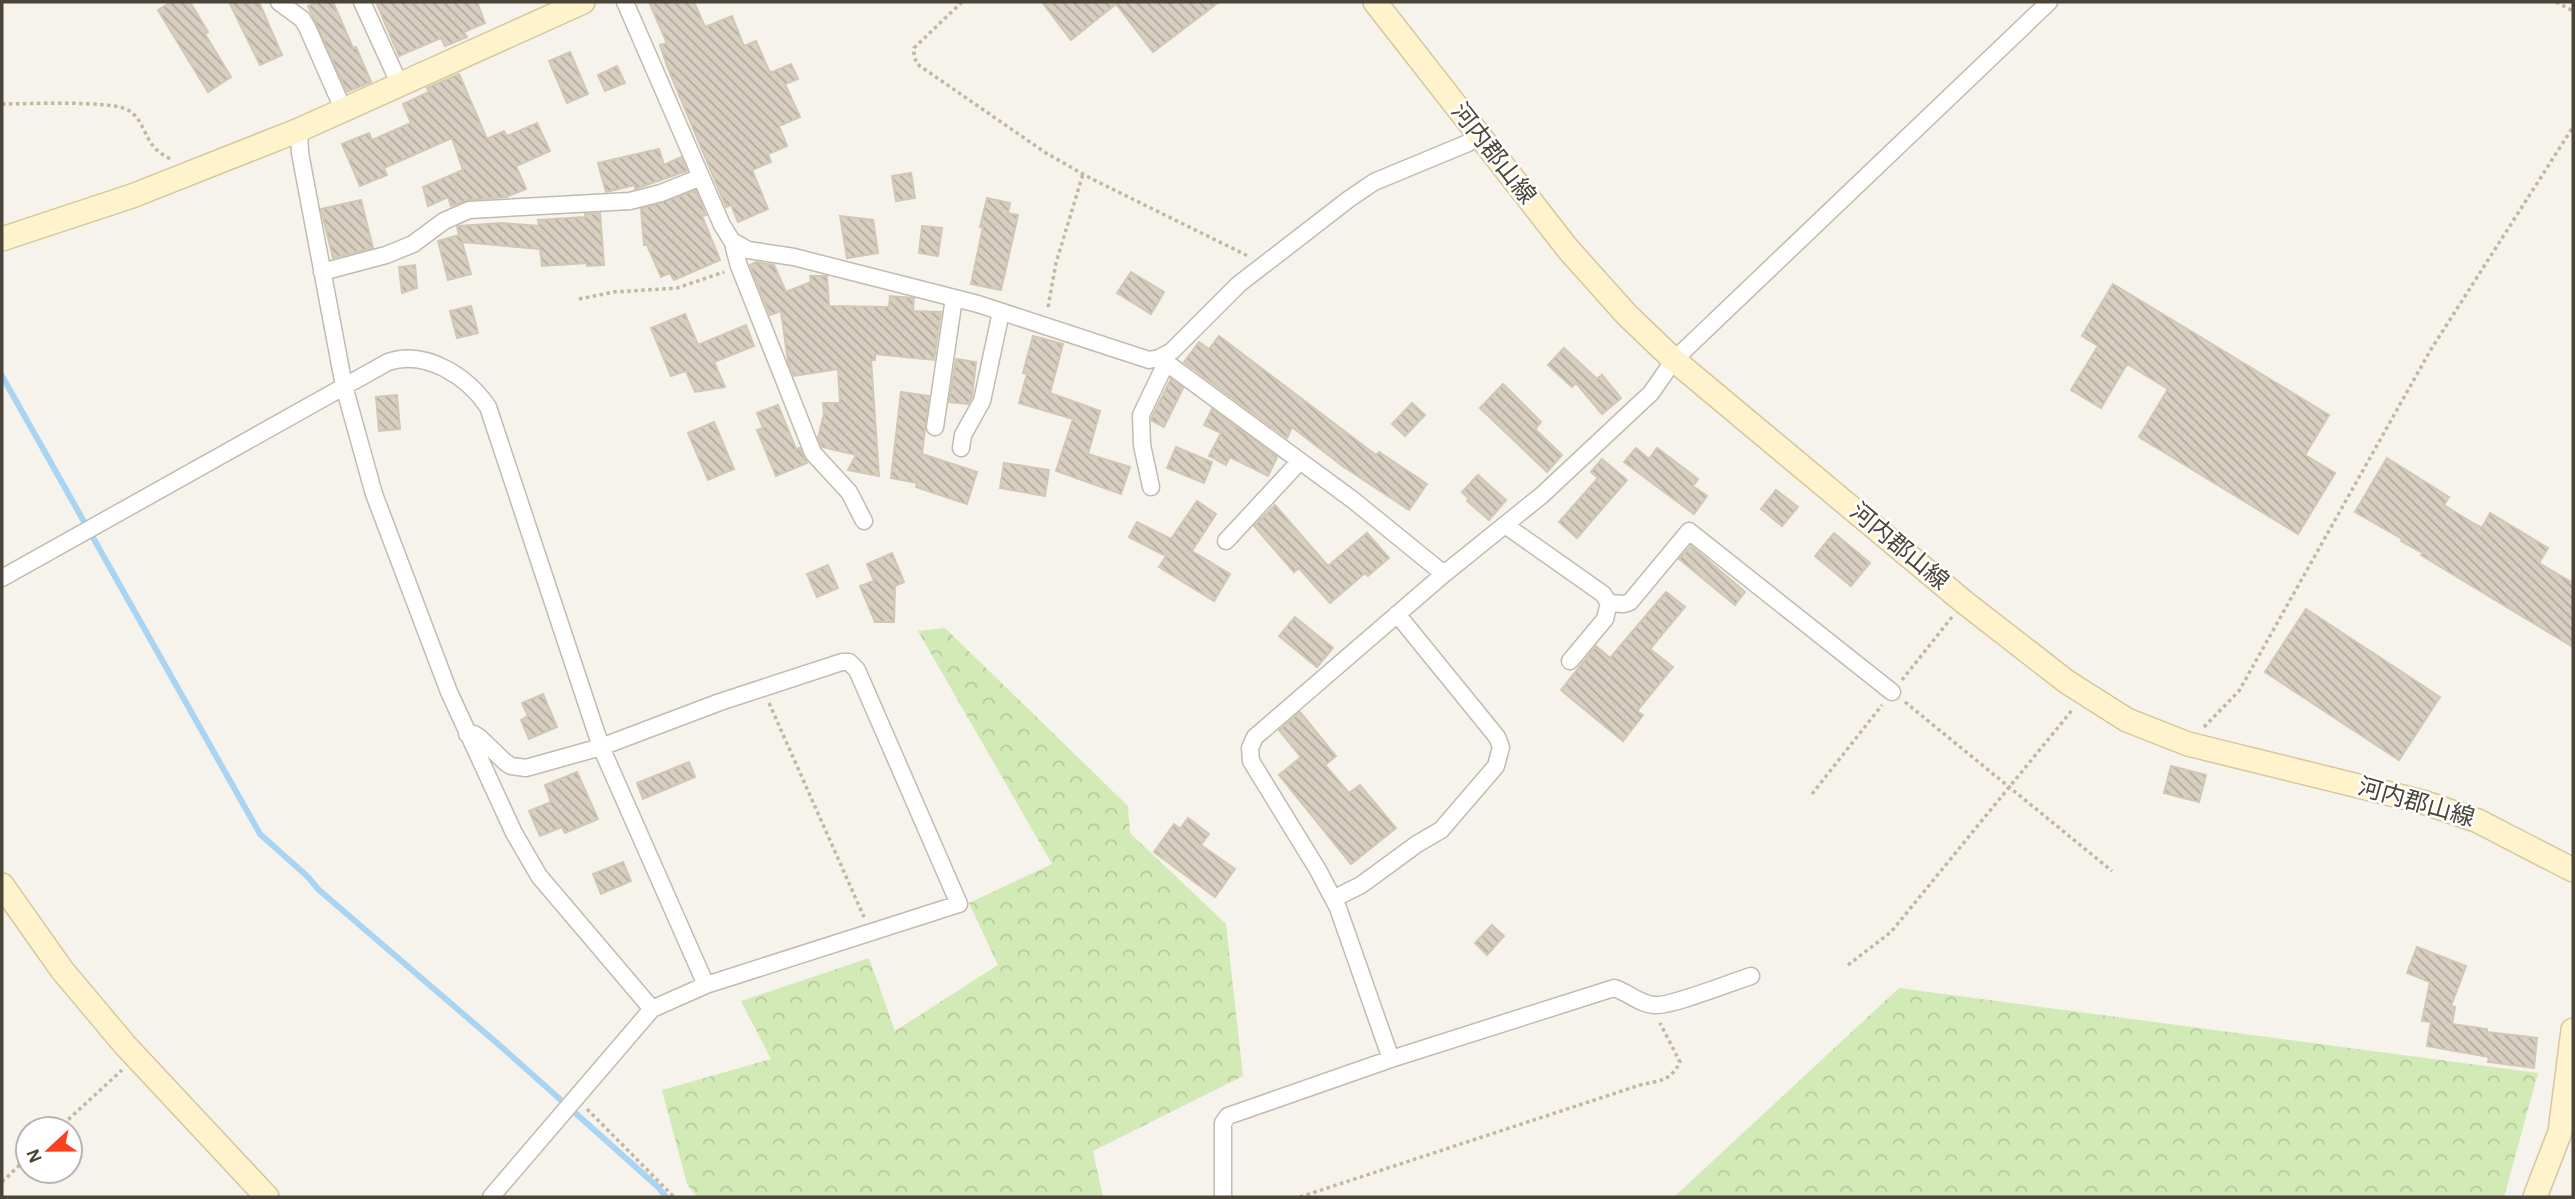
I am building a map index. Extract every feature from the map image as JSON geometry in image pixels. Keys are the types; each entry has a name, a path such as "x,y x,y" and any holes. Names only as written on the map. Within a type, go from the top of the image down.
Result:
{"main road":[{"path":"2,239 132,197 299,130 583,2"},
{"name":"河内郡山線","path":"1375,2 1568,249 1627,315 1674,360 1964,601 2085,694 2127,720 2188,744 2423,802 2487,824 2573,870"},
{"path":"2,885 62,970 136,1056 267,1197"},
{"path":"2535,1197 2560,1132 2573,1030"}],"street":[{"path":"279,2 302,19 307,27 343,109"},
{"path":"362,2 399,83"},
{"path":"625,2 722,225 736,243 748,250 793,257 954,298 1149,360 1163,360 1353,499 1444,574"},
{"path":"1391,1059 1333,899 1251,761 1250,748 1255,737 1444,574 1542,495 1651,393 1674,360 2049,2"},
{"path":"299,130 300,153 344,386 374,494 439,668 514,833 539,876 652,1009"},
{"path":"1151,487 1142,444 1141,415 1163,360 1261,265 1374,182 1479,136"},
{"path":"322,272 386,255 413,244 444,221 469,210 630,201 661,193 701,177"},
{"path":"736,243 734,248 739,266 813,453 849,492 864,522"},
{"path":"934,428 954,298"},
{"path":"961,449 963,435 982,401 1001,312"},
{"path":"2,578 388,362 416,358 451,372 478,392 488,407 601,747 706,985"},
{"path":"1226,541 1300,461"},
{"path":"1505,525 1603,594 1609,603 1605,620 1570,661"},
{"path":"1609,603 1630,602 1689,531 1892,692"},
{"path":"1333,899 1361,885 1441,830 1496,766 1501,755 1500,743 1490,727 1397,614"},
{"path":"467,734 474,734 505,762 517,768 526,768 601,747 842,662 853,664 959,904 706,985 652,1009 491,1197"},
{"path":"1223,1197 1223,1123 1228,1116 1391,1059 1614,988 1643,1002 1661,1006 1751,976"}],"path":[{"path":"962,2 915,48 917,64 1045,153 1246,254 1261,265"},
{"path":"2556,2 2573,11"},
{"path":"2,104 85,104 125,109 135,116 153,148 166,157 187,164 194,172"},
{"path":"2188,744 2239,691 2430,351 2573,127"},
{"path":"1044,326 1056,263 1083,174"},
{"path":"579,299 614,292 677,288 695,284 739,266"},
{"path":"763,688 870,932"},
{"path":"1892,692 2112,870"},
{"path":"1848,965 1891,932 2085,694"},
{"path":"1300,1197 1640,1085 1667,1079 1674,1073 1679,1062 1658,1021 1643,1002"},
{"path":"73,1115 136,1056"},
{"path":"576,1098 674,1197"}],"green space":[{"path":"945,628 1128,806 1130,833 1226,924 1243,1076 1093,1151 1103,1197 697,1197 687,1184 662,1090 771,1059 741,1001 869,958 895,1031 998,965 969,903 1052,864 918,631"},
{"path":"1899,988 2538,1073 2504,1197 1674,1197"}],"building":[{"path":"171,2 190,2 208,32 205,34 231,77 208,92 158,10"},
{"path":"229,2 259,2 282,55 260,65"},
{"path":"318,2 333,2 371,82 347,92 308,6"},
{"path":"376,2 477,2 485,23 464,32 467,37 445,46 441,38 399,56"},
{"path":"649,2 694,2 705,27 732,16 744,46 756,41 770,73 791,64 798,79 785,84 800,117 779,126 787,146 768,154 771,162 752,170 768,209 738,222 731,205 726,207 667,66 660,45 667,43"},
{"path":"1042,2 1219,2 1153,52 1116,4 1071,40"},
{"path":"570,52 588,94 567,103 549,61"},
{"path":"617,66 625,83 605,91 598,75"},
{"path":"459,74 487,139 504,131 507,136 537,123 550,151 516,166 526,189 506,197 468,200 451,206 448,197 428,206 423,187 463,170 452,138 384,168 387,175 360,186 342,144 369,133 372,140 411,123 403,104 429,92 427,88"},
{"path":"659,149 664,165 681,157 687,171 635,189 635,185 606,192 598,163"},
{"path":"911,173 915,198 896,201 892,176"},
{"path":"696,190 706,215 702,216 720,260 674,280 670,273 661,277 647,245 644,245 641,209"},
{"path":"987,198 1010,203 1008,213 1018,215 1001,290 971,284"},
{"path":"361,200 373,248 333,258 321,209"},
{"path":"600,213 604,265 587,266 587,263 542,266 540,249 462,242 471,274 448,280 438,241 459,235 459,226 501,223 539,226 538,220 585,217 585,214"},
{"path":"840,216 873,220 878,253 847,258"},
{"path":"922,226 942,228 938,256 919,253"},
{"path":"756,262 774,265 786,292 811,282 810,276 827,276 829,306 889,307 890,296 914,298 913,311 941,312 934,360 875,354 875,360 871,360 879,476 848,470 856,455 822,447 818,438 824,414 823,403 840,403 838,369 794,376 788,362 781,311 770,315 750,265"},
{"path":"415,265 417,288 402,293 399,267"},
{"path":"1131,272 1164,292 1151,314 1117,293"},
{"path":"2113,284 2329,415 2305,455 2335,473 2298,534 2139,437 2168,389 2127,364 2101,408 2071,390 2098,346 2082,336"},
{"path":"471,306 478,333 457,338 450,311"},
{"path":"685,314 698,345 746,325 754,346 714,362 725,387 695,392 686,371 671,376 651,328"},
{"path":"1033,336 1063,344 1050,393 1100,411 1088,454 1130,467 1121,494 1056,471 1073,419 1019,403 1027,374 1023,373"},
{"path":"1219,336 1376,455 1379,452 1427,484 1409,510 1341,465 1292,427 1287,438 1184,362 1199,342 1209,349"},
{"path":"1564,348 1597,379 1602,375 1621,398 1602,414 1576,383 1572,387 1548,365"},
{"path":"956,359 976,362 972,397 968,404 949,402"},
{"path":"1171,379 1183,388 1164,427 1152,421 1152,417"},
{"path":"1503,384 1541,422 1535,429 1562,455 1547,472 1480,408"},
{"path":"901,392 929,396 922,454 977,472 967,504 916,487 917,483 891,478"},
{"path":"397,395 400,429 379,431 376,397"},
{"path":"1412,403 1425,415 1405,436 1392,424"},
{"path":"778,405 796,449 800,448 807,463 776,476 757,430 763,428 757,413"},
{"path":"1212,409 1277,457 1268,476 1230,457 1226,465 1209,456 1221,433 1204,425"},
{"path":"714,422 734,469 708,480 688,433"},
{"path":"1176,447 1212,462 1204,483 1167,468"},
{"path":"1636,448 1649,459 1657,448 1698,479 1693,486 1707,496 1694,514 1624,462"},
{"path":"2387,458 2449,497 2444,505 2471,522 2482,528 2490,513 2548,548 2539,563 2573,583 2573,647 2355,512"},
{"path":"1602,459 1627,480 1577,538 1559,522 1598,478 1591,472"},
{"path":"1004,463 1049,470 1045,496 1000,488"},
{"path":"1478,475 1506,500 1489,520 1467,501 1469,499 1462,492"},
{"path":"1776,490 1798,507 1782,526 1761,509"},
{"path":"1197,501 1216,514 1192,551 1230,574 1214,601 1159,567 1166,556 1129,537 1137,522 1171,539"},
{"path":"1275,505 1328,566 1367,533 1389,558 1368,576 1365,573 1330,603 1299,568 1294,572 1254,526"},
{"path":"1834,533 1870,563 1851,586 1815,556"},
{"path":"1691,546 1745,592 1735,605 1679,559"},
{"path":"892,553 904,582 895,586 894,622 875,622 860,586 874,581 867,564"},
{"path":"828,565 838,588 817,597 807,574"},
{"path":"1666,592 1685,607 1650,649 1673,667 1637,711 1643,715 1623,741 1561,690 1596,646 1610,658"},
{"path":"2306,609 2440,697 2399,760 2265,672"},
{"path":"1295,617 1333,648 1317,667 1279,636"},
{"path":"543,694 557,727 529,739 521,720 528,716 522,703"},
{"path":"1300,712 1336,756 1325,765 1349,793 1360,785 1396,828 1351,864 1279,775 1301,757 1279,730"},
{"path":"689,762 695,777 643,799 637,783"},
{"path":"2171,766 2206,775 2199,802 2164,793"},
{"path":"577,772 598,819 565,833 562,827 540,836 529,811 551,802 545,785"},
{"path":"1188,818 1209,834 1201,845 1235,869 1215,897 1154,852 1174,824 1180,829"},
{"path":"623,862 631,881 601,894 593,874"},
{"path":"1492,925 1504,936 1487,955 1475,943"},
{"path":"2417,947 2466,966 2451,1006 2455,1007 2452,1024 2487,1029 2487,1032 2537,1038 2534,1068 2488,1062 2489,1057 2427,1046 2431,1022 2422,1021 2430,982 2407,973"}],"waterway":[{"path":"2,376 260,834 319,890 505,1050 666,1197"}]}
